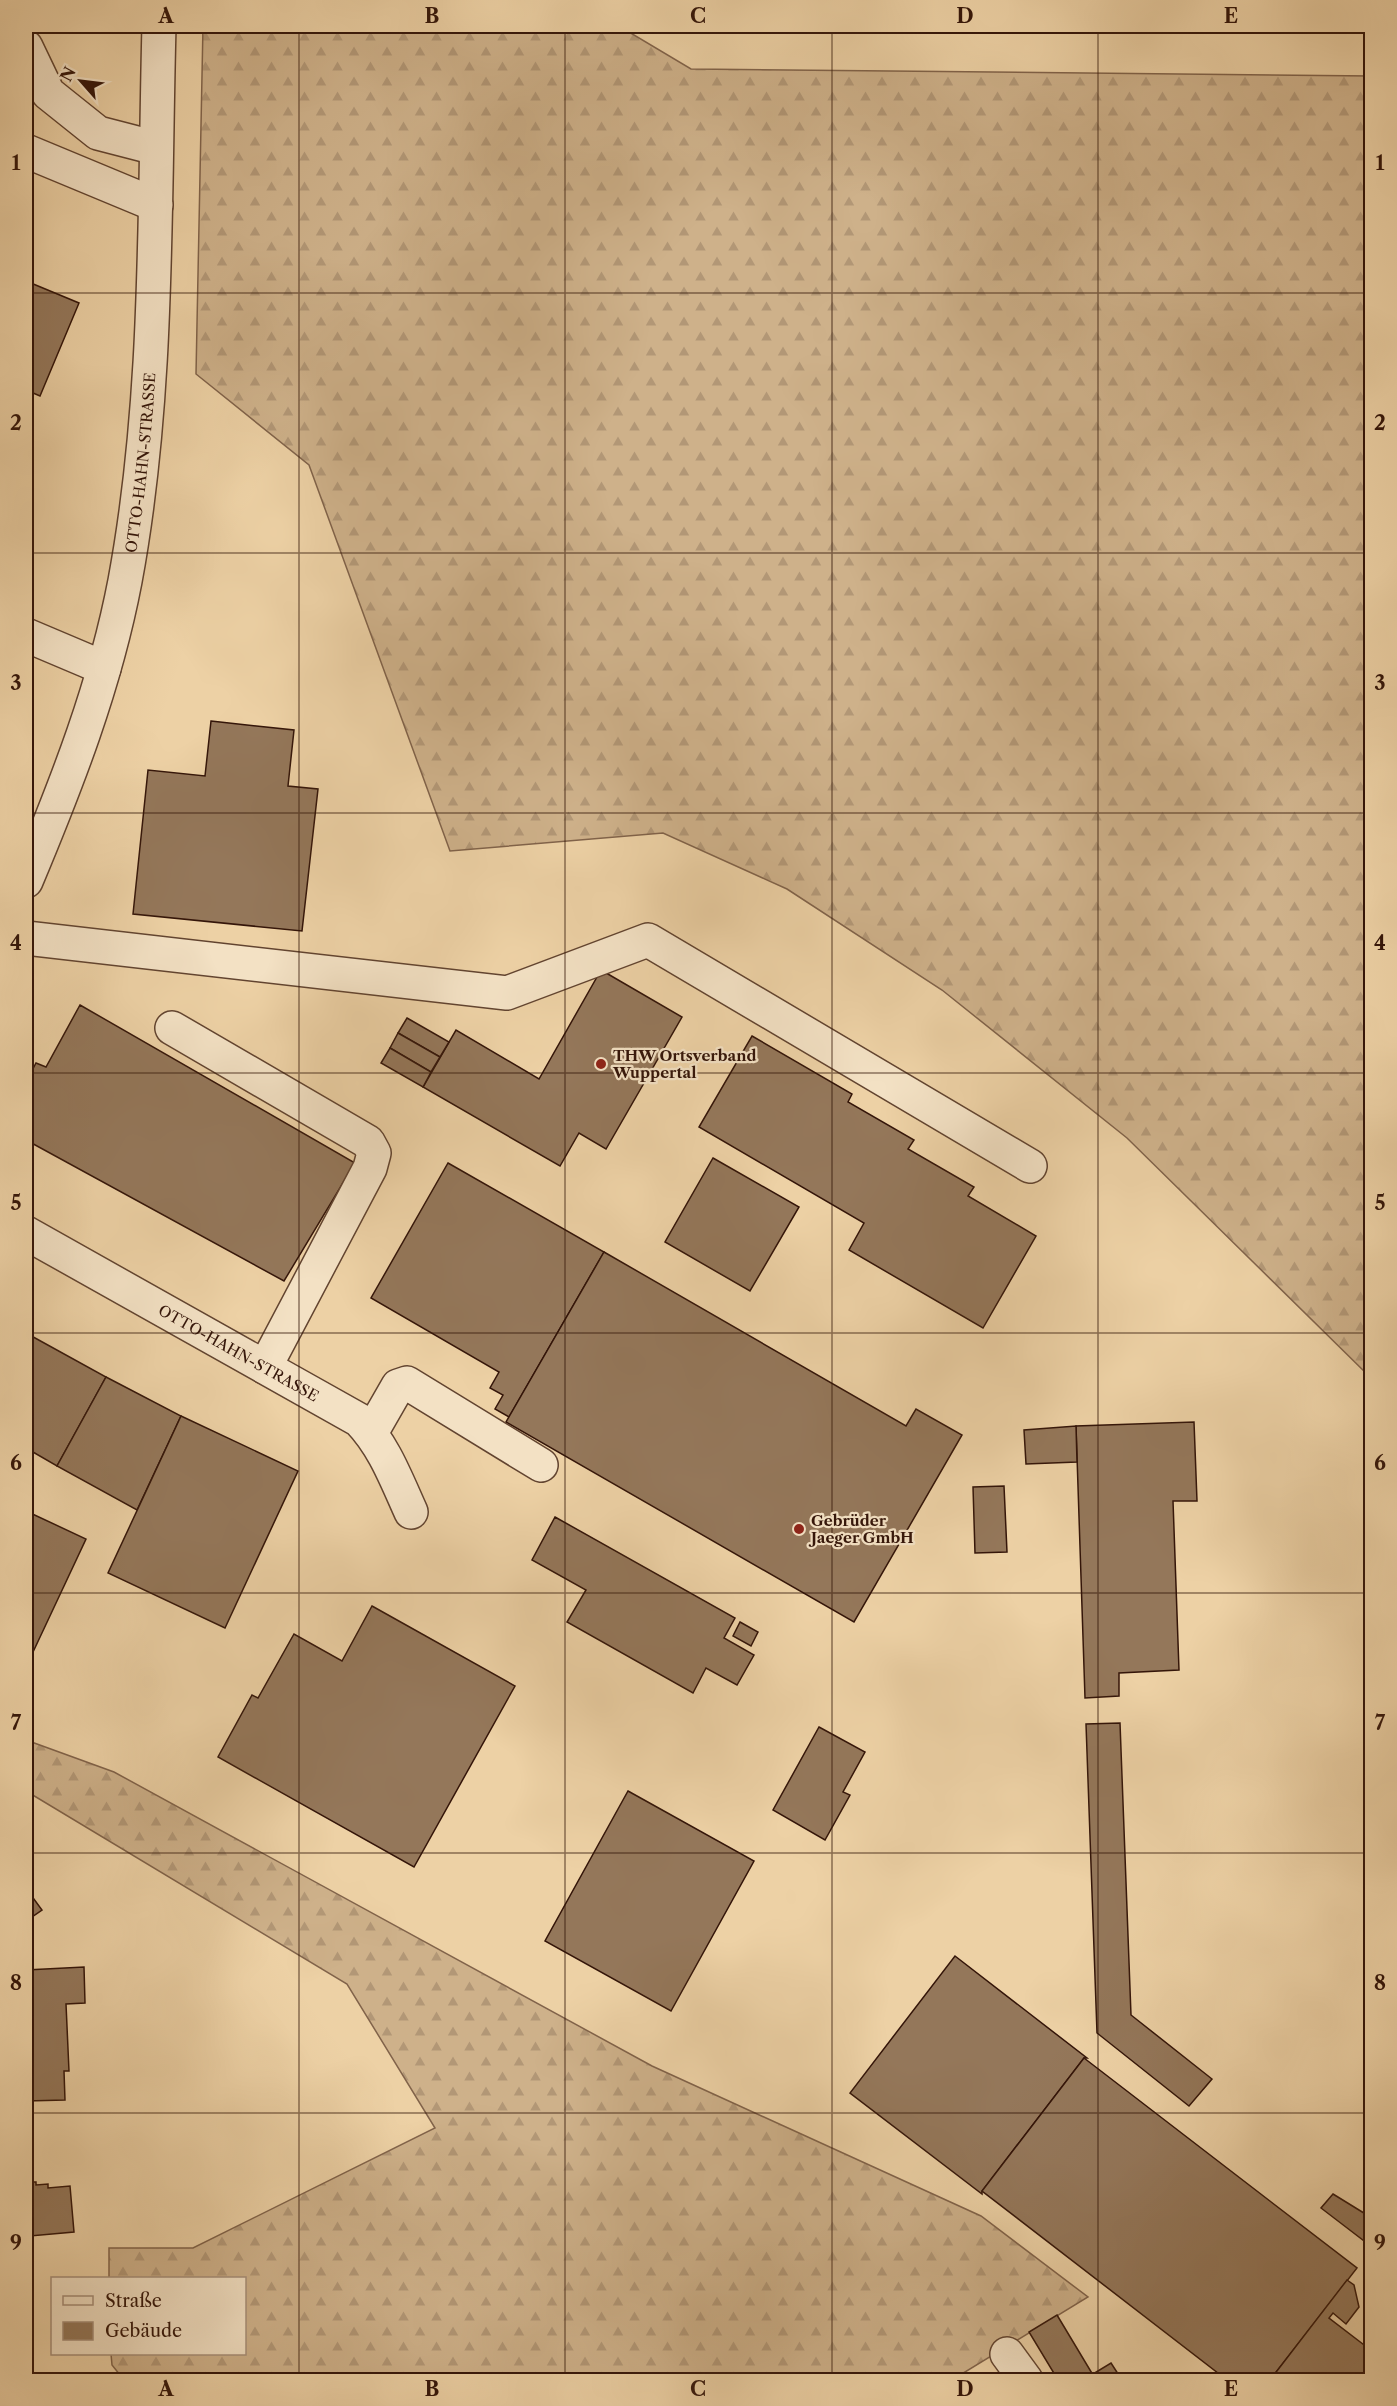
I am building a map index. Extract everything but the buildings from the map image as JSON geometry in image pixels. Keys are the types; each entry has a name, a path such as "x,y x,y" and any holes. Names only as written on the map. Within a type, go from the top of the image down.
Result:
{"street":[{"name":"OTTO-HAHN-STRASSE","path":"26,881 82,742 104,668 125,582 139,485 148,389 156,205 159,26"},
{"path":"26,47 48,93 98,133 156,148"},
{"path":"26,152 156,205"},
{"path":"26,635 104,668"},
{"path":"26,938 507,993 648,940 1030,1166"},
{"path":"172,1028 368,1142 374,1154 370,1168 264,1367"},
{"name":"OTTO-HAHN-STRASSE","path":"26,1233 359,1420 371,1433 391,1467 411,1512"},
{"path":"371,1433 398,1386 407,1383 541,1465"},
{"path":"1007,2354 1026,2380"}],"green space":[{"path":"203,26 619,26 691,69 1371,76 1371,1378 1127,1138 942,990 787,889 663,833 450,851 309,465 196,374"},
{"path":"26,1740 114,1772 652,2066 981,2216 1088,2297 952,2380 124,2380 112,2365 111,2355 246,2355 246,2277 109,2277 109,2248 193,2248 435,2128 347,1984 26,1791"}],"place":[{"name":"THW Ortsverband Wuppertal","path":"601,1064"},
{"name":"Gebrüder Jaeger GmbH","path":"799,1529"}]}
